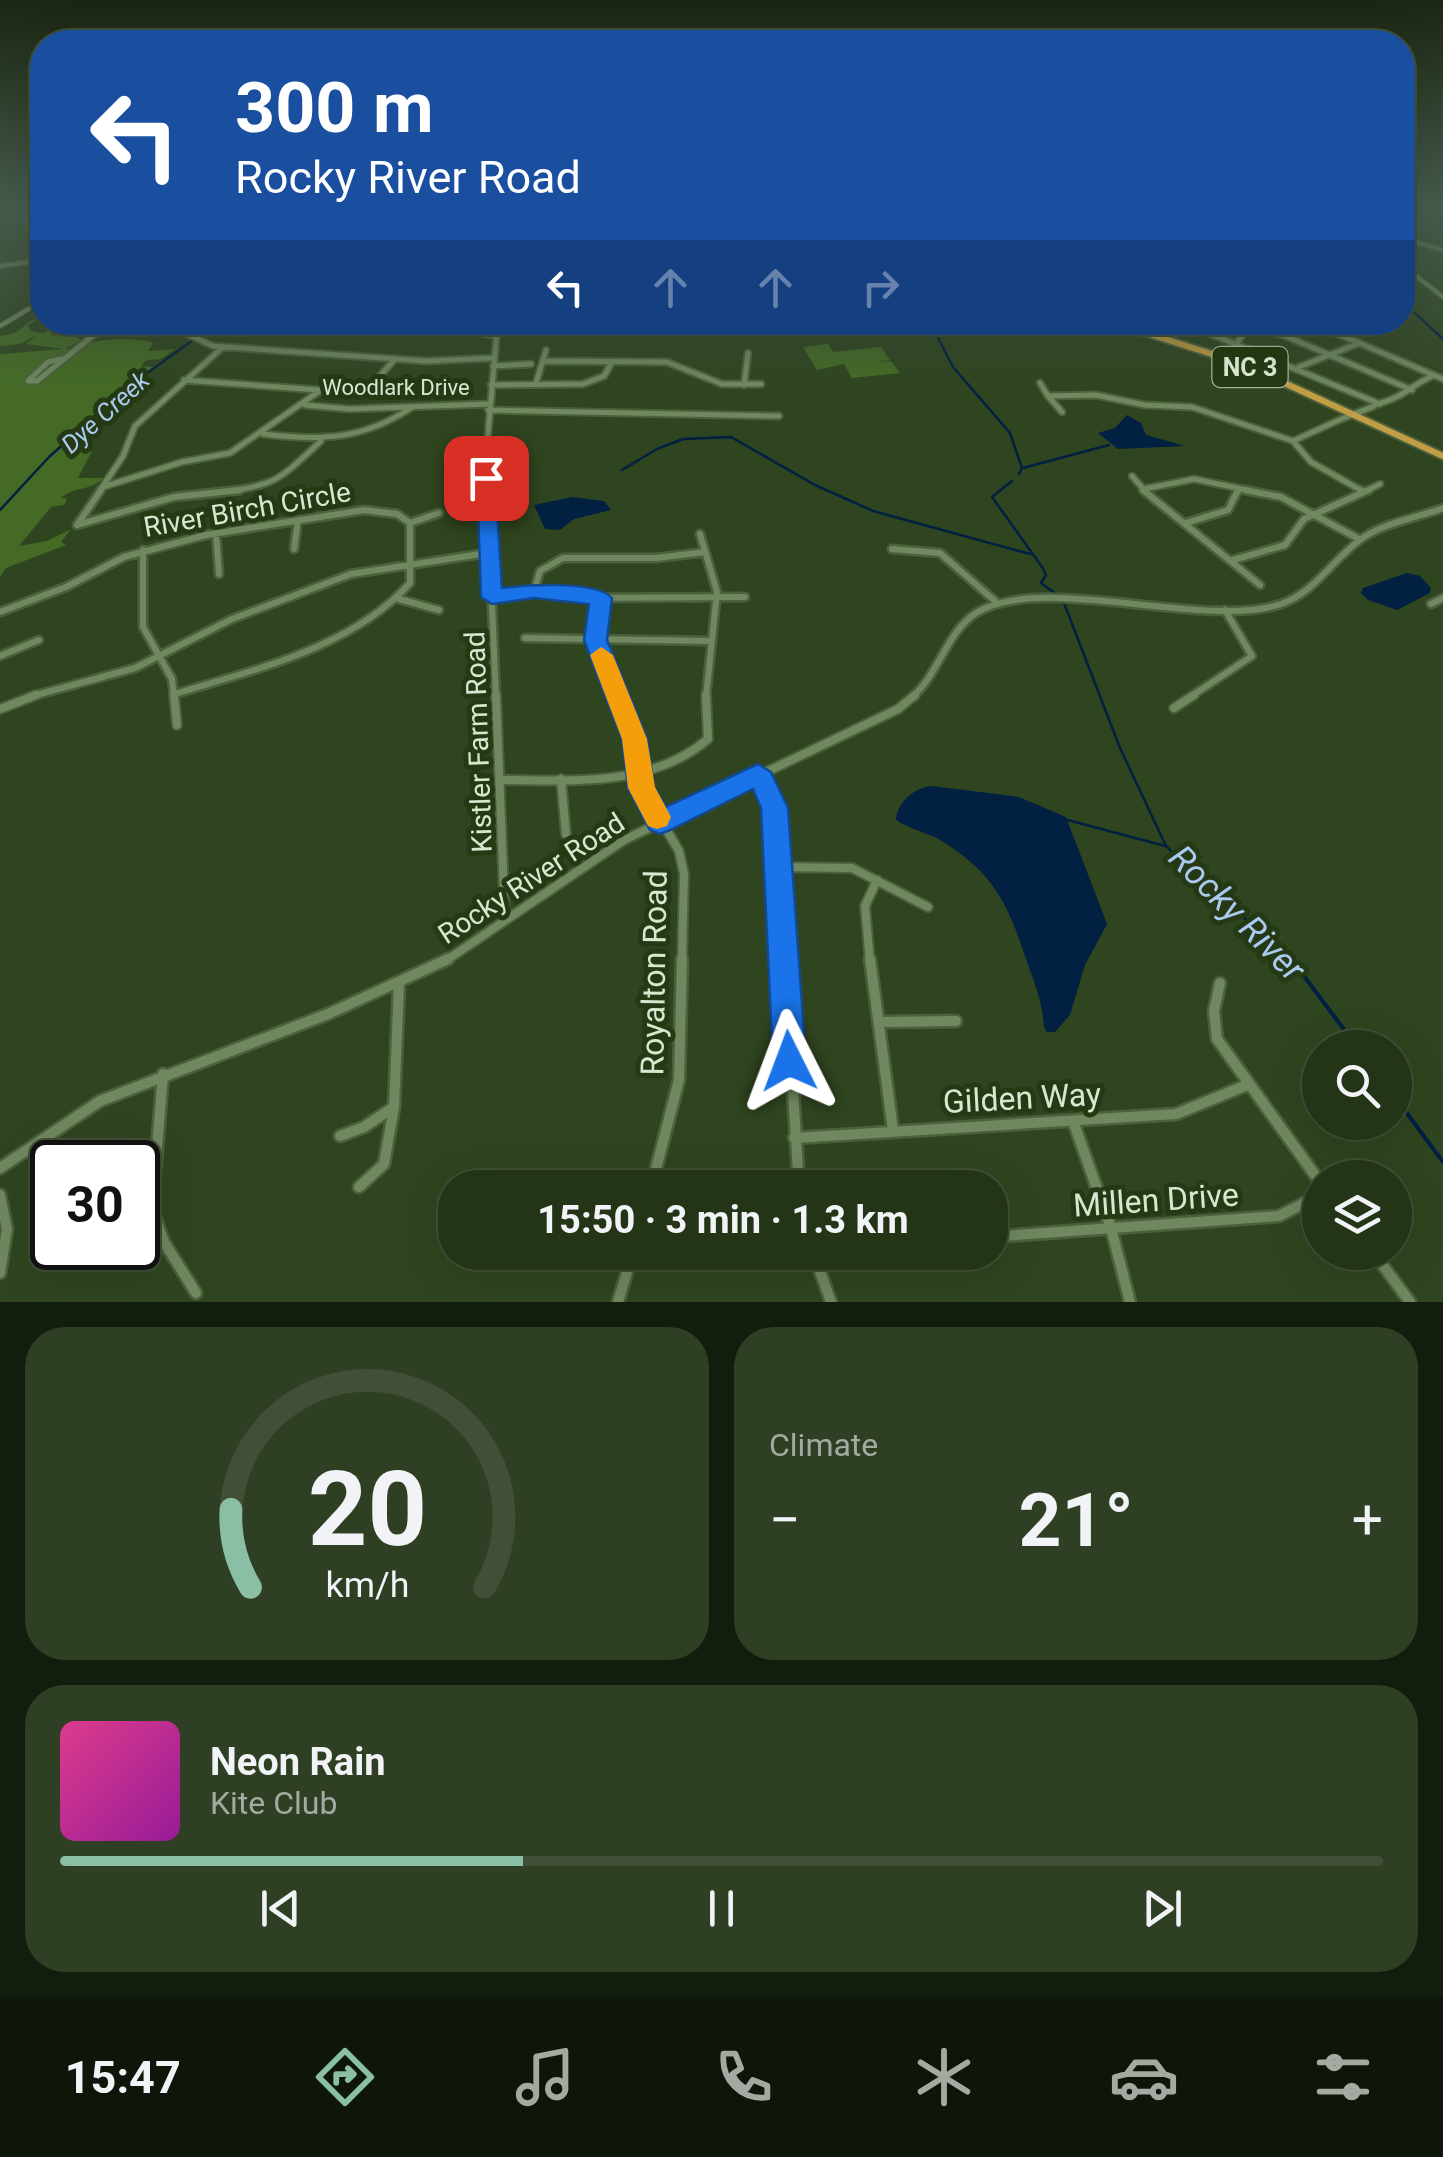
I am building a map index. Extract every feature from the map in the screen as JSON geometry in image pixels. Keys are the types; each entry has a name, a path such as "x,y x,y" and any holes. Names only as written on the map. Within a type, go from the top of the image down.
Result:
{"main road":[{"name":"NC 3","path":"1158,335 1259,370 1440,452"}],"street":[{"path":"1415,275 1443,297"},
{"path":"0,326 30,308"},
{"path":"61,359 48,362 28,381 37,381 92,335"},
{"path":"188,335 205,344 224,346 394,359 531,364"},
{"path":"492,335 497,336"},
{"path":"1214,335 1377,405"},
{"path":"1236,344 1243,335"},
{"path":"1283,335 1412,390"},
{"path":"1339,335 1443,379"},
{"name":"Kistler Farm Road","path":"497,336 488,407 487,553 505,920"},
{"path":"1298,368 1358,343"},
{"path":"224,346 135,426 123,456 76,525 174,497 263,487 279,480 321,441"},
{"path":"536,383 546,350"},
{"path":"744,384 748,352"},
{"path":"380,376 394,359"},
{"path":"544,361 667,362 714,382 762,384"},
{"path":"491,384 591,382 609,372 612,362"},
{"path":"1293,440 1407,395 1433,375"},
{"path":"102,487 182,462 219,457 261,434 321,390 184,380"},
{"path":"1040,383 1062,412"},
{"path":"1048,396 1096,395 1145,405 1192,406 1293,440 1312,462 1364,492"},
{"name":"Woodlark Drive","path":"304,405 488,407 601,415 779,416"},
{"path":"261,434 349,440 376,432 412,408"},
{"path":"1132,476 1260,586"},
{"path":"1144,489 1188,479 1292,500 1359,539"},
{"path":"1233,560 1285,545 1299,524 1380,484"},
{"path":"1186,523 1231,510 1237,503 1238,488"},
{"path":"892,549 940,553 996,602 1038,598 1224,609 1292,600 1319,580 1359,539 1443,508"},
{"name":"River Birch Circle","path":"0,612 144,550 216,533 376,510 397,514 410,523"},
{"path":"175,694 248,670 366,621 399,599 410,582 410,523 438,513"},
{"path":"294,549 298,520"},
{"path":"216,533 218,574"},
{"path":"499,780 638,773 687,756 708,739 706,678 716,597 700,534"},
{"path":"144,550 143,627 172,678 178,725"},
{"path":"534,591 540,570 563,558 656,558 705,552"},
{"path":"0,708 159,657 243,614 362,571 487,553"},
{"path":"492,597 534,591 601,598 745,597"},
{"path":"596,640 601,598"},
{"path":"1431,604 1443,598"},
{"path":"399,599 439,610"},
{"name":"Rocky River Road","path":"0,1168 100,1100 400,984 441,964 576,869 660,822 858,730 910,700 923,688 968,616 996,602"},
{"path":"1174,708 1252,656 1224,609"},
{"path":"525,638 710,642"},
{"path":"0,656 39,640"},
{"name":"Royalton Road","path":"596,640 635,739 638,773 660,822 679,851 684,874 680,1080 656,1170"},
{"path":"758,775 774,808 798,1170"},
{"path":"561,779 566,834"},
{"path":"778,866 852,868 928,907"},
{"path":"876,880 864,906 864,919 893,1130"},
{"path":"1220,983 1214,1011 1217,1038 1303,1160"},
{"path":"359,1187 381,1174 388,1158 400,984"},
{"path":"880,1022 956,1021"},
{"path":"163,1074 152,1209 164,1242 196,1293"},
{"name":"Gilden Way","path":"794,1138 1176,1114 1247,1085"},
{"path":"340,1136 364,1127 394,1107"},
{"path":"1073,1120 1110,1228 1130,1302"},
{"path":"0,1195 7,1230 0,1272"},
{"name":"Millen Drive","path":"1008,1236 1278,1216 1302,1204"},
{"path":"618,1302 628,1270"},
{"path":"820,1270 831,1302"},
{"path":"1386,1270 1410,1302"}],"green space":[{"path":"30,322 30,335 37,335 20,344 0,346 0,336 15,333"},
{"path":"38,335 74,335 82,340 65,349 123,339 153,343 148,351 175,349 161,359 146,360 141,366 154,367 110,401 73,450 92,451 78,478 103,478 61,498 67,499 64,505 51,507 19,546 47,541 71,529 61,542 66,545 6,568 0,577 0,354 64,349 26,344"},
{"path":"828,344 833,352 881,347 890,360 874,362 891,361 900,373 852,378 844,364 817,370 803,347"}],"water":[{"path":"1127,415 1141,423 1146,435 1185,446 1118,449 1098,433 1115,428"},
{"path":"572,497 604,501 611,510 574,519 560,530 545,529 534,505"},
{"path":"1407,573 1420,576 1431,588 1430,593 1397,610 1368,600 1361,593 1363,588"},
{"path":"932,786 1019,797 1066,817 1107,924 1085,965 1070,1015 1055,1032 1047,1032 1044,1027 1039,998 1018,935 996,890 961,854 896,820 908,797"}],"waterway":[{"path":"1415,313 1443,339"},
{"name":"Dye Creek","path":"0,510 49,457 125,389 200,335"},
{"name":"Rocky River","path":"937,335 953,367 1010,433 1022,468 1019,474"},
{"path":"622,470 683,439 731,437 815,485 873,511 1030,554"},
{"path":"1023,468 1109,445"},
{"name":"Rocky River","path":"1012,481 992,497 1042,567 1046,575 1041,583 1056,594"},
{"name":"Rocky River","path":"1064,603 1120,748 1166,846 1216,896 1279,945 1294,962"},
{"path":"1064,819 1165,846"},
{"name":"Rocky River","path":"1291,959 1344,1030"},
{"name":"Rocky River","path":"1412,1120 1443,1162"}],"slow traffic":[{"path":"601,655 635,739 642,788 657,817"}],"route":[{"path":"486,478 492,597 534,591 601,598 596,640 635,739 642,788 660,822 758,775 762,780 774,808 789,1061"}]}
